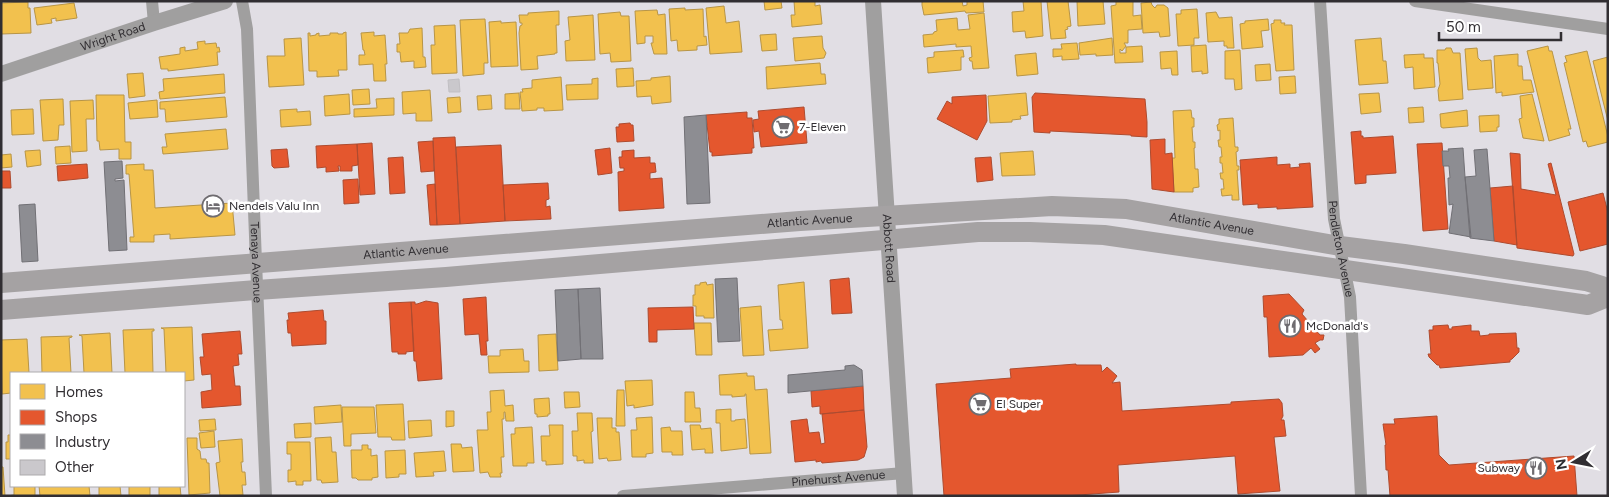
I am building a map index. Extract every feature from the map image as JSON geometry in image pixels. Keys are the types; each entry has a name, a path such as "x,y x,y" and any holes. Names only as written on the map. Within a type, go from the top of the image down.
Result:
{"main road":[{"name":"Atlantic Avenue","path":"1,283 800,221 1052,206 1126,209 1340,246 1586,281 1602,286 1608,296 1588,305 1345,268 1104,235 978,232 446,278 257,290 1,310"}],"street":[{"path":"152,1 154,23"},
{"name":"Wright Road","path":"1,74 225,1"},
{"name":"Tenaya Avenue","path":"242,1 248,29 266,496"},
{"name":"Abbott Road","path":"873,1 906,496"},
{"name":"Pendleton Avenue","path":"1320,1 1334,219 1350,297 1362,496"},
{"path":"1414,1 1608,29"},
{"name":"Pinehurst Avenue","path":"624,496 904,473"}],"building: Homes":[{"path":"764,1 781,1 782,8 765,10"},
{"path":"794,1 815,1 815,6 820,5 822,24 792,27 791,15 795,15"},
{"path":"962,1 963,6 967,5 967,1 983,1 984,12 966,13 965,11 924,15 922,2"},
{"path":"1023,1 1041,1 1043,36 1026,38 1025,31 1013,32 1012,12 1024,11"},
{"path":"1047,1 1068,1 1071,26 1065,30 1066,38 1051,39"},
{"path":"1077,1 1103,1 1105,24 1078,26"},
{"path":"1116,1 1133,1 1133,16 1141,15 1142,29 1128,30 1128,43 1124,43 1126,46 1122,51 1120,49 1120,53 1126,53 1126,47 1142,46 1143,62 1115,63 1111,6 1116,5"},
{"path":"28,2 31,33 1,34 1,3"},
{"path":"1151,2 1155,8 1157,5 1164,5 1168,8 1170,36 1160,37 1159,32 1143,33 1141,3"},
{"path":"74,3 77,18 56,21 56,18 51,19 52,23 37,25 34,8"},
{"path":"724,6 726,23 739,21 742,52 710,54 706,8"},
{"path":"685,8 685,10 703,9 704,37 706,36 707,45 697,46 697,50 678,51 677,40 671,41 669,9"},
{"path":"1197,9 1199,38 1194,38 1194,45 1178,46 1176,14 1181,14 1181,10"},
{"path":"657,10 658,15 665,14 667,54 654,54 651,43 653,43 653,36 645,36 645,43 637,44 635,11"},
{"path":"559,11 559,25 556,25 557,53 537,56 538,69 521,70 519,33 522,23 520,23 519,15"},
{"path":"620,12 621,16 629,16 631,61 611,62 610,53 600,54 598,14"},
{"path":"1216,12 1219,18 1232,17 1234,48 1224,46 1224,41 1208,42 1206,13"},
{"path":"984,13 989,68 973,69 972,61 969,58 972,57 971,46 956,47 956,44 924,47 923,35 933,34 937,31 936,20 957,18 958,30 970,29 968,15"},
{"path":"593,15 595,60 566,61 565,41 570,40 568,17"},
{"path":"485,19 488,63 484,63 484,74 463,76 460,20"},
{"path":"1268,19 1269,30 1261,31 1263,47 1242,49 1240,24 1245,23 1245,21"},
{"path":"1274,20 1281,20 1281,23 1285,23 1284,25 1292,25 1294,70 1276,71 1271,24 1274,23"},
{"path":"501,21 501,23 516,22 518,66 491,67 489,22"},
{"path":"455,25 457,73 432,74 431,45 435,45 434,26"},
{"path":"422,28 423,57 425,57 426,67 414,68 414,61 401,62 400,52 397,52 397,44 400,44 399,33 408,33 410,29"},
{"path":"346,32 347,70 338,70 339,76 317,77 317,71 309,71 308,33 310,33 310,36 319,33 319,36 330,35 330,33 343,34"},
{"path":"374,32 374,36 385,35 386,81 374,81 373,64 359,65 359,55 365,55 361,33"},
{"path":"776,34 777,50 762,51 760,35"},
{"path":"822,36 823,48 826,53 824,58 795,61 793,38"},
{"path":"301,38 304,85 269,87 267,56 285,56 284,39"},
{"path":"1112,38 1113,55 1080,55 1079,43"},
{"path":"1381,38 1383,61 1386,61 1388,83 1359,85 1355,40"},
{"path":"205,41 205,44 216,43 217,48 219,47 220,52 217,52 218,65 168,71 168,69 161,69 159,57 180,54 180,48 185,47 185,51 198,49 197,42"},
{"path":"1077,43 1079,59 1062,60 1062,56 1053,57 1053,49 1062,49 1061,44"},
{"path":"1206,45 1208,73 1202,74 1202,71 1192,72 1191,46"},
{"path":"1548,46 1549,51 1552,51 1571,129 1568,129 1570,135 1549,141 1527,51"},
{"path":"1446,48 1451,48 1453,53 1460,53 1463,99 1439,101 1438,90 1440,84 1437,50 1445,50"},
{"path":"1477,48 1478,58 1481,61 1491,60 1493,88 1468,90 1465,49"},
{"path":"963,50 964,57 961,57 961,70 928,73 927,58 934,57 934,52"},
{"path":"1240,50 1242,89 1235,90 1234,79 1225,79 1225,51"},
{"path":"1177,51 1178,75 1172,75 1171,68 1161,69 1160,52"},
{"path":"1587,51 1608,137 1608,142 1588,147 1586,141 1583,142 1564,63 1567,62 1565,56"},
{"path":"1036,53 1038,74 1017,76 1015,55"},
{"path":"1424,54 1424,58 1433,58 1435,87 1414,89 1413,67 1405,68 1404,55"},
{"path":"1518,54 1518,66 1522,66 1523,80 1531,80 1534,92 1502,96 1502,92 1496,93 1494,56"},
{"path":"1608,57 1608,121 1593,61"},
{"path":"820,63 821,74 825,74 826,84 767,89 766,67"},
{"path":"1270,64 1271,80 1256,81 1255,65"},
{"path":"633,68 634,86 617,87 616,69"},
{"path":"143,73 145,96 129,98 127,74"},
{"path":"224,74 225,93 160,99 159,92 164,91 163,79"},
{"path":"670,76 671,102 652,104 651,96 637,97 636,81"},
{"path":"1295,76 1296,93 1280,94 1279,77"},
{"path":"561,77 563,110 544,111 544,108 537,108 537,110 522,111 520,92 523,92 522,89 532,88 532,80"},
{"path":"598,78 598,99 567,100 566,85 592,84 592,79"},
{"path":"369,89 370,104 353,105 352,90"},
{"path":"430,90 432,121 416,121 416,113 403,114 402,92"},
{"path":"519,93 520,109 505,109 505,94"},
{"path":"1026,93 1028,115 1020,116 1021,119 1012,120 1012,122 990,123 988,96"},
{"path":"1379,93 1381,112 1361,114 1359,94"},
{"path":"349,94 350,114 325,116 324,96"},
{"path":"1532,94 1544,141 1523,138 1519,119 1522,118 1520,96"},
{"path":"96,95 124,95 125,142 131,142 131,159 119,159 119,149 100,150 99,141 97,141"},
{"path":"491,95 492,109 478,110 477,96"},
{"path":"225,97 227,117 166,122 165,109 160,109 160,102"},
{"path":"460,97 461,112 448,113 447,98"},
{"path":"394,98 394,115 354,117 354,109 377,108 376,99"},
{"path":"63,99 64,125 59,125 58,140 43,141 40,100"},
{"path":"93,100 94,119 86,119 87,151 72,152 70,101"},
{"path":"157,100 158,117 130,119 128,103"},
{"path":"1423,107 1424,122 1409,123 1408,108"},
{"path":"33,109 34,134 12,135 11,110"},
{"path":"297,109 297,112 310,111 311,125 281,127 280,110"},
{"path":"1191,110 1192,118 1194,118 1194,127 1192,127 1193,142 1195,142 1195,169 1198,169 1199,187 1193,188 1193,192 1174,192 1172,158 1175,158 1173,111"},
{"path":"1467,110 1468,126 1441,127 1440,114"},
{"path":"1499,115 1497,131 1480,132 1479,116"},
{"path":"1233,118 1235,147 1238,147 1236,152 1237,166 1239,166 1239,170 1237,170 1239,200 1232,200 1232,195 1222,196 1221,189 1224,189 1220,173 1223,173 1222,163 1220,163 1220,157 1222,157 1221,147 1219,147 1218,140 1220,140 1220,130 1218,131 1217,125 1219,124 1219,119"},
{"path":"226,129 228,149 163,154 162,147 167,147 165,134"},
{"path":"70,146 71,163 56,164 55,147"},
{"path":"40,150 41,165 27,167 25,151"},
{"path":"1033,151 1035,175 1002,176 1000,153"},
{"path":"11,154 12,167 1,168 1,155"},
{"name":"Nendels Valu Inn","path":"144,164 144,170 153,170 155,208 232,203 235,235 170,239 170,234 154,235 154,242 130,242 130,237 134,237 129,174 126,174 126,165"},
{"path":"706,282 707,285 713,284 714,318 696,316 696,306 693,306 695,285"},
{"path":"804,282 808,348 770,351 768,330 783,329 782,320 780,320 778,285"},
{"path":"761,306 764,355 743,356 740,308"},
{"path":"694,323 711,323 712,355 696,355"},
{"path":"192,327 194,380 185,381 185,372 166,372 164,329 161,328"},
{"path":"154,329 152,331 153,372 125,372 123,330"},
{"path":"110,333 112,372 84,372 82,336 79,335"},
{"path":"556,334 558,370 539,371 538,335"},
{"path":"72,336 69,338 71,372 42,372 41,337"},
{"path":"27,339 29,372 10,372 10,393 2,394 1,340"},
{"path":"523,349 524,361 529,361 529,372 489,373 488,356 500,356 500,350"},
{"path":"747,373 747,376 754,376 755,390 767,389 771,453 750,454 746,394 745,396 732,397 732,395 720,395 719,375"},
{"path":"652,380 653,405 634,408 634,405 627,406 625,381"},
{"path":"504,390 505,406 513,405 514,421 506,421 504,412 504,419 502,419 504,457 501,457 502,473 500,473 501,477 490,477 488,472 480,473 477,430 488,430 487,412 491,412 490,391"},
{"path":"617,390 624,390 625,426 616,426"},
{"path":"564,392 579,392 580,407 565,408"},
{"path":"685,392 694,392 695,408 700,408 701,422 685,422"},
{"path":"549,398 550,414 537,417 534,399"},
{"path":"403,404 405,440 378,437 376,405"},
{"path":"341,405 342,422 315,424 314,407"},
{"path":"342,407 374,407 376,433 351,434 351,446 344,446"},
{"path":"731,409 731,421 745,419 747,448 721,451 720,423 716,423 716,410"},
{"path":"446,411 454,411 454,426 446,427"},
{"path":"577,413 592,413 593,463 584,463 584,460 577,461 577,456 573,456 572,431 578,431"},
{"path":"652,417 653,453 646,454 646,457 632,457 631,430 637,430 636,418"},
{"path":"597,418 612,418 612,428 616,428 616,432 619,432 621,460 608,461 607,458 599,459"},
{"path":"215,419 216,430 200,431 199,420"},
{"path":"431,420 432,436 409,438 408,421"},
{"path":"311,423 311,437 295,438 294,424"},
{"path":"549,425 563,425 563,464 546,465 546,461 542,461 541,436 550,436"},
{"path":"690,425 700,425 701,429 711,428 713,453 705,453 705,449 692,450"},
{"path":"532,427 534,463 527,463 527,466 513,466 511,434 515,434 515,428"},
{"path":"670,427 671,431 682,431 683,455 672,455 672,452 662,452 661,428"},
{"path":"214,431 215,447 201,448 199,433"},
{"path":"8,435 10,435 10,459 6,459 6,442 8,442"},
{"path":"331,437 332,452 336,452 338,482 322,483 321,480 317,480 315,438"},
{"path":"187,438 197,438 197,449 200,451 201,459 206,459 207,463 209,463 210,493 189,495"},
{"path":"242,439 243,462 241,462 242,472 245,472 246,485 242,485 243,495 220,496 216,463 220,462 218,441"},
{"path":"287,442 310,442 311,481 303,481 303,485 296,485 296,481 288,482 288,470 291,470 291,454 287,454"},
{"path":"451,444 461,444 462,448 472,447 474,471 453,472"},
{"path":"362,445 368,445 368,449 371,449 371,456 377,455 378,477 372,478 372,480 352,478 351,450 362,450"},
{"path":"405,450 406,474 399,474 399,477 386,478 385,451"},
{"path":"444,451 446,471 433,472 434,476 416,477 414,453"},
{"path":"1,467 3,467 5,496 1,496"},
{"path":"14,487 35,487 35,496 7,496 14,495"},
{"path":"39,487 89,487 90,496 40,496"},
{"path":"99,487 120,487 121,496 99,496"},
{"path":"129,487 150,487 150,496 129,496"},
{"path":"159,487 180,487 181,496 159,496"}],"building: Shops":[{"path":"1035,93 1145,99 1147,137 1050,131 1050,133 1034,132 1032,97"},
{"path":"986,95 987,121 977,140 937,119 947,101 952,104 952,97"},
{"path":"804,107 807,143 761,147 759,131 754,132 753,120 759,119 758,111"},
{"path":"747,112 747,118 752,118 754,148 752,148 752,153 712,156 706,115"},
{"path":"630,123 633,125 634,141 617,142 616,127 619,127 619,124"},
{"path":"1361,131 1363,138 1393,136 1396,173 1366,175 1366,183 1355,184 1351,132"},
{"path":"455,137 460,224 437,225 433,138"},
{"path":"1165,139 1165,154 1172,153 1174,192 1152,189 1150,140"},
{"path":"433,141 434,171 421,172 418,142"},
{"path":"372,143 375,194 360,195 357,144"},
{"path":"1442,143 1448,229 1423,231 1417,144"},
{"path":"357,144 358,165 352,166 352,171 340,171 340,166 338,166 339,171 326,172 326,167 317,168 316,146"},
{"path":"501,145 505,221 460,224 456,147"},
{"path":"610,148 612,173 598,175 595,150"},
{"path":"287,149 289,167 274,168 272,166 271,150"},
{"path":"634,150 634,158 650,157 650,163 655,163 656,172 650,173 650,179 662,178 664,208 619,211 618,172 624,171 624,168 620,168 619,157 622,157 622,151"},
{"path":"1510,153 1520,154 1521,189 1556,195 1548,164 1551,163 1573,256 1517,248"},
{"path":"403,157 405,193 390,194 388,158"},
{"path":"991,157 993,180 977,182 975,158"},
{"path":"1277,157 1277,165 1290,164 1290,168 1300,167 1299,164 1310,163 1313,207 1277,209 1277,207 1258,208 1258,204 1243,205 1240,160"},
{"path":"87,164 88,178 58,181 57,166"},
{"path":"1,171 10,171 11,188 1,188"},
{"path":"358,179 359,203 344,204 343,180"},
{"path":"548,183 549,199 546,200 546,207 550,206 551,219 505,221 503,185"},
{"path":"435,184 437,225 430,225 427,185"},
{"path":"1513,186 1517,245 1494,241 1490,188"},
{"path":"1603,193 1608,213 1608,244 1580,251 1568,202"},
{"path":"849,278 852,313 832,314 830,280"},
{"name":"McDonald's","path":"1289,294 1304,310 1302,314 1320,335 1324,335 1323,340 1315,343 1320,349 1315,353 1311,348 1303,355 1269,357 1267,317 1264,317 1263,296"},
{"path":"486,297 487,355 481,355 479,334 465,335 463,299"},
{"path":"426,301 438,303 442,379 418,381 416,361 414,361 411,302 417,304"},
{"path":"411,302 414,351 398,354 398,352 392,352 389,303"},
{"path":"693,307 694,329 657,330 657,342 649,342 648,308"},
{"path":"323,310 324,321 326,321 326,344 292,346 291,333 288,333 288,313"},
{"path":"1448,325 1449,329 1452,329 1452,327 1471,325 1471,331 1479,331 1480,336 1516,333 1519,352 1510,362 1440,368 1428,354 1431,354 1429,330 1433,330 1433,326"},
{"path":"240,331 242,354 238,354 239,365 233,366 235,386 240,386 241,405 202,408 201,392 212,390 211,374 202,375 200,357 204,357 202,334"},
{"path":"1076,364 1101,365 1102,372 1107,367 1117,376 1112,383 1120,382 1122,411 1279,399 1282,403 1283,416 1281,420 1284,420 1286,436 1274,437 1280,491 1238,494 1235,456 1118,465 1119,492 1065,496 944,496 936,384 1011,378 1010,369"},
{"path":"863,386 864,410 820,414 820,406 812,407 811,391"},
{"path":"864,410 867,447 864,457 858,460 822,463 821,461 816,462 816,460 795,462 791,421 807,419 809,433 819,432 821,444 825,443 822,414"},
{"path":"1437,416 1439,455 1449,465 1574,456 1577,496 1390,496 1383,424 1395,424 1394,419"}],"building: Industry":[{"path":"706,115 710,203 687,204 684,117"},
{"path":"1463,148 1471,237 1449,233 1453,204 1449,205 1449,166 1443,166 1442,151"},
{"path":"1487,149 1494,241 1470,238 1465,177 1476,176 1474,150"},
{"path":"122,161 123,178 115,179 115,181 124,180 127,250 109,251 104,162"},
{"path":"35,204 38,261 22,262 19,205"},
{"path":"737,278 740,341 718,342 715,279"},
{"path":"600,288 603,359 581,359 578,289"},
{"path":"578,289 581,359 558,361 555,290"},
{"path":"854,365 862,370 863,386 788,393 788,375 845,370 845,366"}],"building: Other":[{"path":"459,79 460,92 449,92 448,80"}],"place":[{"name":"7-Eleven","path":"783,127"},
{"name":"Nendels Valu Inn","path":"213,206"},
{"name":"McDonald's","path":"1290,326"},
{"name":"El Super","path":"980,404"},
{"name":"Subway","path":"1536,468"}]}
